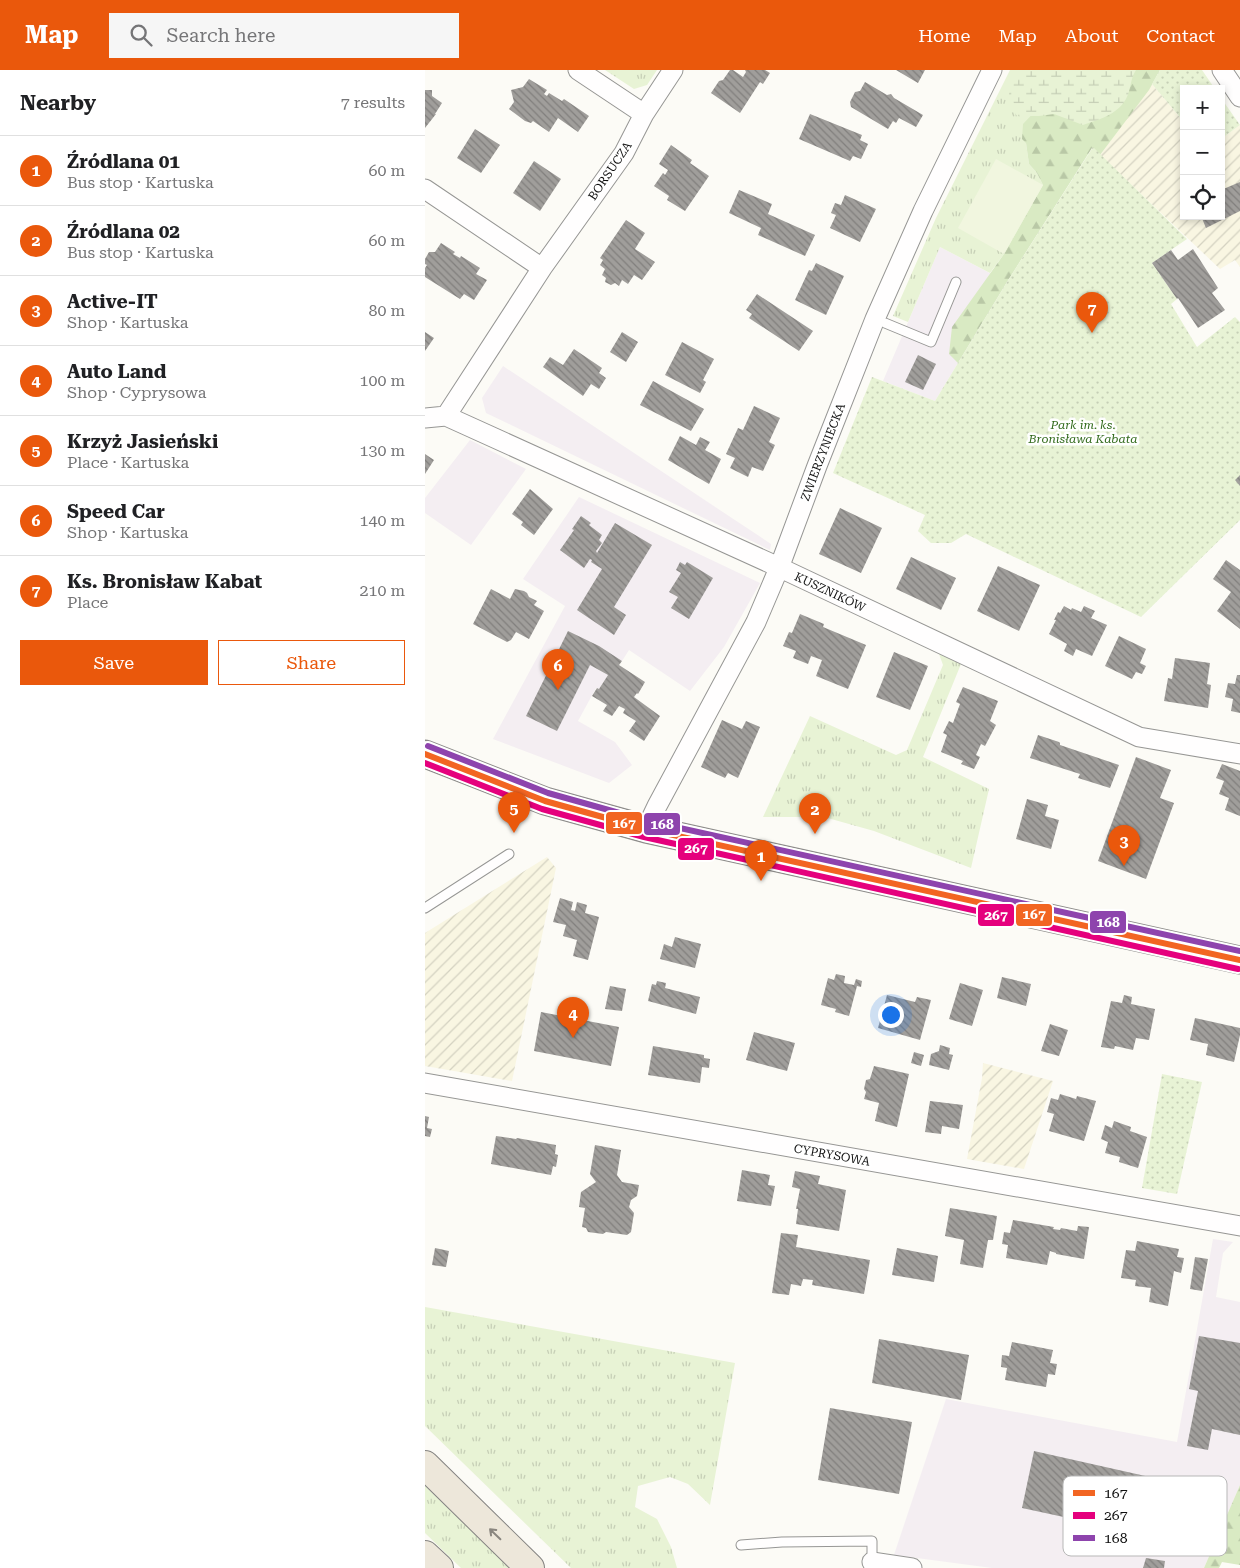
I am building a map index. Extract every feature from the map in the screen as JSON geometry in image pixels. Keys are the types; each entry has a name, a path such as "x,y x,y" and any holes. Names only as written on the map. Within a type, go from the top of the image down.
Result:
{"main road":[{"path":"425,1465 530,1568"},
{"path":"425,1554 439,1568"}],"street":[{"path":"578,70 644,114"},
{"name":"BORSUCZA","path":"446,416 543,268 624,154 644,114 673,70"},
{"name":"ZWIERZYNIECKA","path":"647,829 657,806 756,622 779,568 875,319 923,211 992,70"},
{"path":"1221,70 1240,96"},
{"path":"425,189 543,268"},
{"name":"KUSZNIKÓW","path":"425,418 446,416 779,568 1139,737 1240,754"},
{"path":"425,754 545,801 647,829 1240,960"},
{"name":"CYPRYSOWA","path":"425,1082 1240,1226"},
{"path":"872,1562 912,1568"}],"lane":[{"path":"885,323 931,342 956,282"},
{"path":"425,908 509,854"},
{"path":"741,1545 871,1540 872,1562"}],"shaded area":[{"path":"1152,84 1180,117 1180,220 1225,220 1225,136 1240,125 1240,267 1235,260 1220,269 1100,155"},
{"path":"940,247 1007,282 935,401 883,381"},
{"path":"503,366 771,544 770,550 486,413 482,398"},
{"path":"470,440 526,469 471,545 425,513 425,498"},
{"path":"579,497 760,583 724,647 690,691 629,650 622,661 590,665 608,675 599,689 596,688 578,721 615,742 632,765 609,783 493,739 565,606 523,579"},
{"path":"547,857 556,868 512,1081 425,1066 425,933"},
{"path":"983,1063 1053,1081 1024,1169 967,1159"},
{"path":"1213,1239 1233,1242 1223,1253 1216,1297 1240,1302 1240,1485 1227,1515 1227,1476 1063,1476 1063,1556 1209,1556 1204,1568 992,1568 894,1555 946,1399 1177,1442"}],"green space":[{"path":"605,70 657,70 647,85 634,89"},
{"path":"1010,70 1112,70 1026,143 1029,164 1037,173 1043,185 1004,254 990,273 940,247 908,322 893,316 936,218"},
{"path":"1024,70 1136,70 1128,96 1122,105 1107,116 1083,125 1054,114 1017,116 1012,108 1009,96 1012,87"},
{"path":"1112,70 1160,70 1149,90 1100,155 1092,148 958,363 949,354 952,327 1004,254 1043,185 1037,173 1029,164 1026,143 1022,139 1023,124 1041,105"},
{"path":"1160,70 1202,70 1212,85 1180,85 1180,117 1152,84"},
{"path":"1225,104 1240,125 1225,136"},
{"name":"Park im. ks. Bronisława Kabata","path":"1093,147 1187,239 1152,263 1177,299 1171,304 1197,347 1235,317 1240,322 1240,520 1141,617 966,534 951,543 931,543 918,531 925,515 833,473 872,377 935,401 1007,282"},
{"path":"996,159 1043,185 1004,254 958,228"},
{"path":"939,654 961,664 923,757 989,789 971,868 874,831 824,817 763,817 810,716 896,755 907,750 943,665"},
{"path":"1162,1074 1202,1082 1177,1194 1142,1188"},
{"path":"425,1307 735,1363 710,1505 688,1484 670,1477 638,1486 635,1507 657,1519 671,1547 677,1568 571,1568 425,1426"},
{"path":"1240,1485 1240,1565 1222,1562 1219,1568 1204,1568 1209,1556 1227,1556 1227,1515"},
{"path":"425,1486 510,1568 461,1568 425,1533"}],"building":[{"path":"730,70 743,77 746,72 745,70 765,70 770,73 763,84 760,82 740,113 711,93"},
{"path":"896,70 925,70 918,83"},
{"path":"529,79 547,90 544,94 547,96 549,93 562,101 564,99 589,116 578,132 558,118 549,132 533,121 531,123 525,121 509,109 514,102 511,90 523,87"},
{"path":"865,82 887,95 891,94 894,98 923,115 916,127 899,118 896,123 893,121 888,129 851,107 850,102 855,92 860,91"},
{"path":"425,90 432,90 432,96 442,103 425,128"},
{"path":"810,114 862,135 860,140 868,144 861,159 853,156 850,161 799,139"},
{"path":"475,129 500,145 481,173 457,158"},
{"path":"671,145 692,160 690,163 709,176 685,211 667,200 669,196 654,186 663,173 665,175 668,170 659,164"},
{"path":"534,161 561,179 540,211 513,193"},
{"path":"1240,182 1240,211 1225,218 1225,188"},
{"path":"739,190 772,204 768,214 815,235 805,256 758,235 761,228 729,213"},
{"path":"845,195 876,209 860,242 830,228 836,215 831,213 835,203 841,205"},
{"path":"626,220 645,233 635,249 655,262 642,280 634,275 628,284 622,280 619,286 615,283 611,285 605,282 606,278 602,275 605,269 600,265 603,260 600,258"},
{"path":"1203,220 1222,220 1206,228"},
{"path":"441,243 455,252 453,254 460,258 461,256 480,268 476,274 487,280 474,300 464,294 460,299 425,277 427,265 425,264 425,259 429,252 435,252"},
{"path":"1193,249 1218,288 1212,293 1225,310 1198,328 1152,263 1171,250 1178,260"},
{"path":"816,263 844,276 826,315 795,300 809,270 812,271"},
{"path":"757,294 813,331 799,351 749,318 752,314 746,310"},
{"path":"425,332 434,338 425,351"},
{"path":"622,332 638,342 626,362 610,352"},
{"path":"682,342 714,359 703,380 706,382 700,393 665,375"},
{"path":"574,349 602,368 599,373 606,378 599,389 591,384 583,396 543,367 550,357 563,365"},
{"path":"918,355 936,364 923,390 905,382"},
{"path":"653,381 704,409 691,431 640,405"},
{"path":"754,406 780,418 769,442 775,445 763,471 752,467 748,477 730,468 735,458 726,454 738,428 743,430"},
{"path":"680,436 696,445 700,437 710,442 705,450 721,459 709,484 668,460"},
{"path":"425,454 434,460 425,474"},
{"path":"1240,475 1240,486 1235,480"},
{"path":"530,489 553,509 534,535 521,525 523,522 512,514"},
{"path":"840,508 882,528 861,573 819,554"},
{"path":"581,516 591,523 589,525 602,535 599,540 602,543 596,551 597,553 615,523 652,545 614,607 626,615 614,635 577,610 602,569 591,562 592,560 590,559 584,568 560,550"},
{"path":"911,557 956,578 941,610 896,589"},
{"path":"1226,560 1240,570 1240,629 1217,611 1231,592 1213,579"},
{"path":"680,562 685,565 687,562 713,578 689,619 671,608 678,597 669,592 681,573 676,570"},
{"path":"998,566 1040,585 1019,631 977,611"},
{"path":"491,589 510,599 515,589 524,591 529,597 537,601 534,605 544,611 529,639 516,632 511,640 507,642 473,624"},
{"path":"1064,606 1081,612 1084,606 1095,611 1091,618 1107,625 1092,656 1076,649 1073,656 1064,651 1067,644 1049,634 1058,612 1060,613"},
{"path":"800,614 824,624 823,627 866,645 848,689 816,676 822,660 811,656 808,664 793,658 796,651 783,646 789,632 792,633"},
{"path":"568,631 599,646 622,661 619,665 645,682 634,697 660,716 644,741 629,731 636,721 623,713 625,709 619,706 612,716 603,711 607,705 592,696 608,675 590,665 557,731 526,716"},
{"path":"1119,636 1146,649 1140,663 1146,666 1142,674 1136,672 1132,679 1105,666"},
{"path":"894,652 928,666 910,710 876,697"},
{"path":"1175,658 1210,663 1207,684 1211,685 1208,708 1164,701 1168,678 1172,679"},
{"path":"1237,675 1240,675 1240,713 1231,711 1233,699 1225,697 1228,683 1235,684"},
{"path":"963,687 998,701 990,721 996,725 985,746 981,744 976,755 980,757 974,769 961,764 963,761 941,752 947,735 943,733 949,721 953,723 960,704 956,702"},
{"path":"722,720 742,729 746,721 760,727 738,778 728,773 725,778 701,767"},
{"path":"1038,735 1059,742 1060,745 1119,765 1110,788 1078,778 1080,774 1030,758"},
{"path":"1136,757 1171,770 1160,798 1174,803 1146,879 1098,861"},
{"path":"1222,764 1240,771 1240,816 1225,810 1229,798 1219,794 1224,781 1216,778"},
{"path":"1027,799 1048,805 1045,816 1059,820 1051,849 1016,839"},
{"path":"560,898 573,902 571,910 575,911 577,902 587,905 585,913 599,917 588,960 573,956 577,940 563,936 566,925 553,922"},
{"path":"675,937 701,944 695,968 660,959 664,944 672,947"},
{"path":"836,974 845,976 844,983 854,985 856,979 862,981 861,987 857,986 849,1016 835,1012 836,1009 821,1005 828,978 834,980"},
{"path":"1002,977 1031,984 1026,1006 997,998"},
{"path":"657,981 666,983 665,988 700,997 696,1014 648,1001 652,984 656,985"},
{"path":"960,983 983,990 972,1026 949,1019"},
{"path":"610,986 626,989 622,1011 605,1009"},
{"path":"887,995 915,1002 917,997 931,1000 920,1040 878,1028"},
{"path":"1124,995 1132,997 1131,1004 1155,1009 1149,1040 1136,1038 1133,1050 1115,1046 1114,1049 1101,1047 1111,1001 1122,1003"},
{"path":"541,1012 619,1027 611,1066 534,1051"},
{"path":"1195,1018 1240,1028 1234,1062 1206,1055 1208,1044 1190,1040"},
{"path":"1050,1024 1068,1030 1059,1056 1041,1051"},
{"path":"754,1032 795,1043 787,1071 746,1060"},
{"path":"940,1045 950,1048 949,1054 953,1055 949,1070 929,1065 931,1054 939,1051"},
{"path":"653,1046 704,1055 704,1058 710,1059 709,1068 702,1067 700,1083 648,1075"},
{"path":"914,1052 924,1055 921,1066 911,1063"},
{"path":"874,1066 909,1074 897,1127 875,1121 879,1103 864,1099 866,1080 870,1079"},
{"path":"1060,1094 1076,1099 1077,1096 1096,1101 1084,1141 1049,1131 1054,1114 1047,1112 1051,1098 1058,1100"},
{"path":"930,1101 963,1105 959,1129 942,1126 941,1134 925,1132"},
{"path":"425,1116 429,1117 427,1128 432,1129 430,1137 425,1136"},
{"path":"1114,1121 1131,1127 1130,1131 1147,1137 1138,1168 1119,1162 1120,1157 1105,1153 1108,1142 1101,1139 1105,1125 1112,1128"},
{"path":"496,1136 556,1145 555,1154 558,1155 556,1167 553,1166 551,1175 491,1164"},
{"path":"595,1145 621,1150 617,1175 622,1182 639,1185 637,1196 631,1200 629,1207 634,1213 631,1232 627,1235 588,1232 586,1228 582,1227 585,1208 579,1207 581,1192 596,1182 590,1174"},
{"path":"742,1170 770,1175 768,1185 775,1186 771,1206 737,1201"},
{"path":"795,1171 820,1176 818,1184 846,1190 839,1231 796,1224 798,1209 796,1209 800,1189 792,1187"},
{"path":"950,1208 997,1216 993,1240 988,1240 983,1268 960,1264 964,1240 945,1236"},
{"path":"1013,1220 1054,1227 1053,1229 1060,1230 1061,1228 1077,1231 1078,1226 1089,1227 1084,1259 1056,1254 1050,1251 1047,1265 1006,1258 1008,1245 1002,1244 1004,1232 1010,1233"},
{"path":"781,1233 798,1235 796,1247 870,1260 864,1294 812,1285 813,1280 803,1279 801,1286 791,1284 789,1295 772,1293"},
{"path":"1137,1241 1179,1249 1177,1257 1184,1258 1181,1273 1174,1271 1168,1306 1149,1302 1151,1288 1135,1286 1136,1280 1121,1278 1126,1250 1135,1251"},
{"path":"435,1248 449,1251 446,1267 432,1265"},
{"path":"897,1248 938,1256 934,1282 892,1275"},
{"path":"1195,1257 1208,1259 1202,1291 1190,1289"},
{"path":"1199,1336 1240,1343 1240,1435 1212,1429 1208,1450 1187,1446 1198,1391 1189,1389"},
{"path":"879,1339 969,1355 961,1400 872,1383"},
{"path":"1012,1342 1053,1350 1050,1363 1057,1364 1055,1375 1048,1374 1046,1387 1005,1380 1007,1368 1001,1367 1002,1355 1009,1356"},
{"path":"830,1408 912,1422 899,1494 818,1480"},
{"path":"1034,1451 1145,1476 1063,1476 1063,1517 1022,1508"},
{"path":"1146,1558 1165,1561 1164,1568 1143,1568"}],"transit line":[{"name":"168","path":"428,746 548,793 648,821 1240,951"},
{"name":"167","path":"425,754 545,801 646,829 1240,960"},
{"name":"267","path":"425,763 542,809 644,837 1238,969"}],"place":[{"name":"Ks. Bronisław Kabat","path":"1092,333"},
{"name":"Speed Car","path":"558,690"},
{"name":"Krzyż Jasieński","path":"514,833"},
{"name":"Źródlana 02","path":"815,834"},
{"name":"Active-IT","path":"1124,866"},
{"name":"Źródlana 01","path":"761,881"},
{"name":"Auto Land","path":"573,1038"}]}
